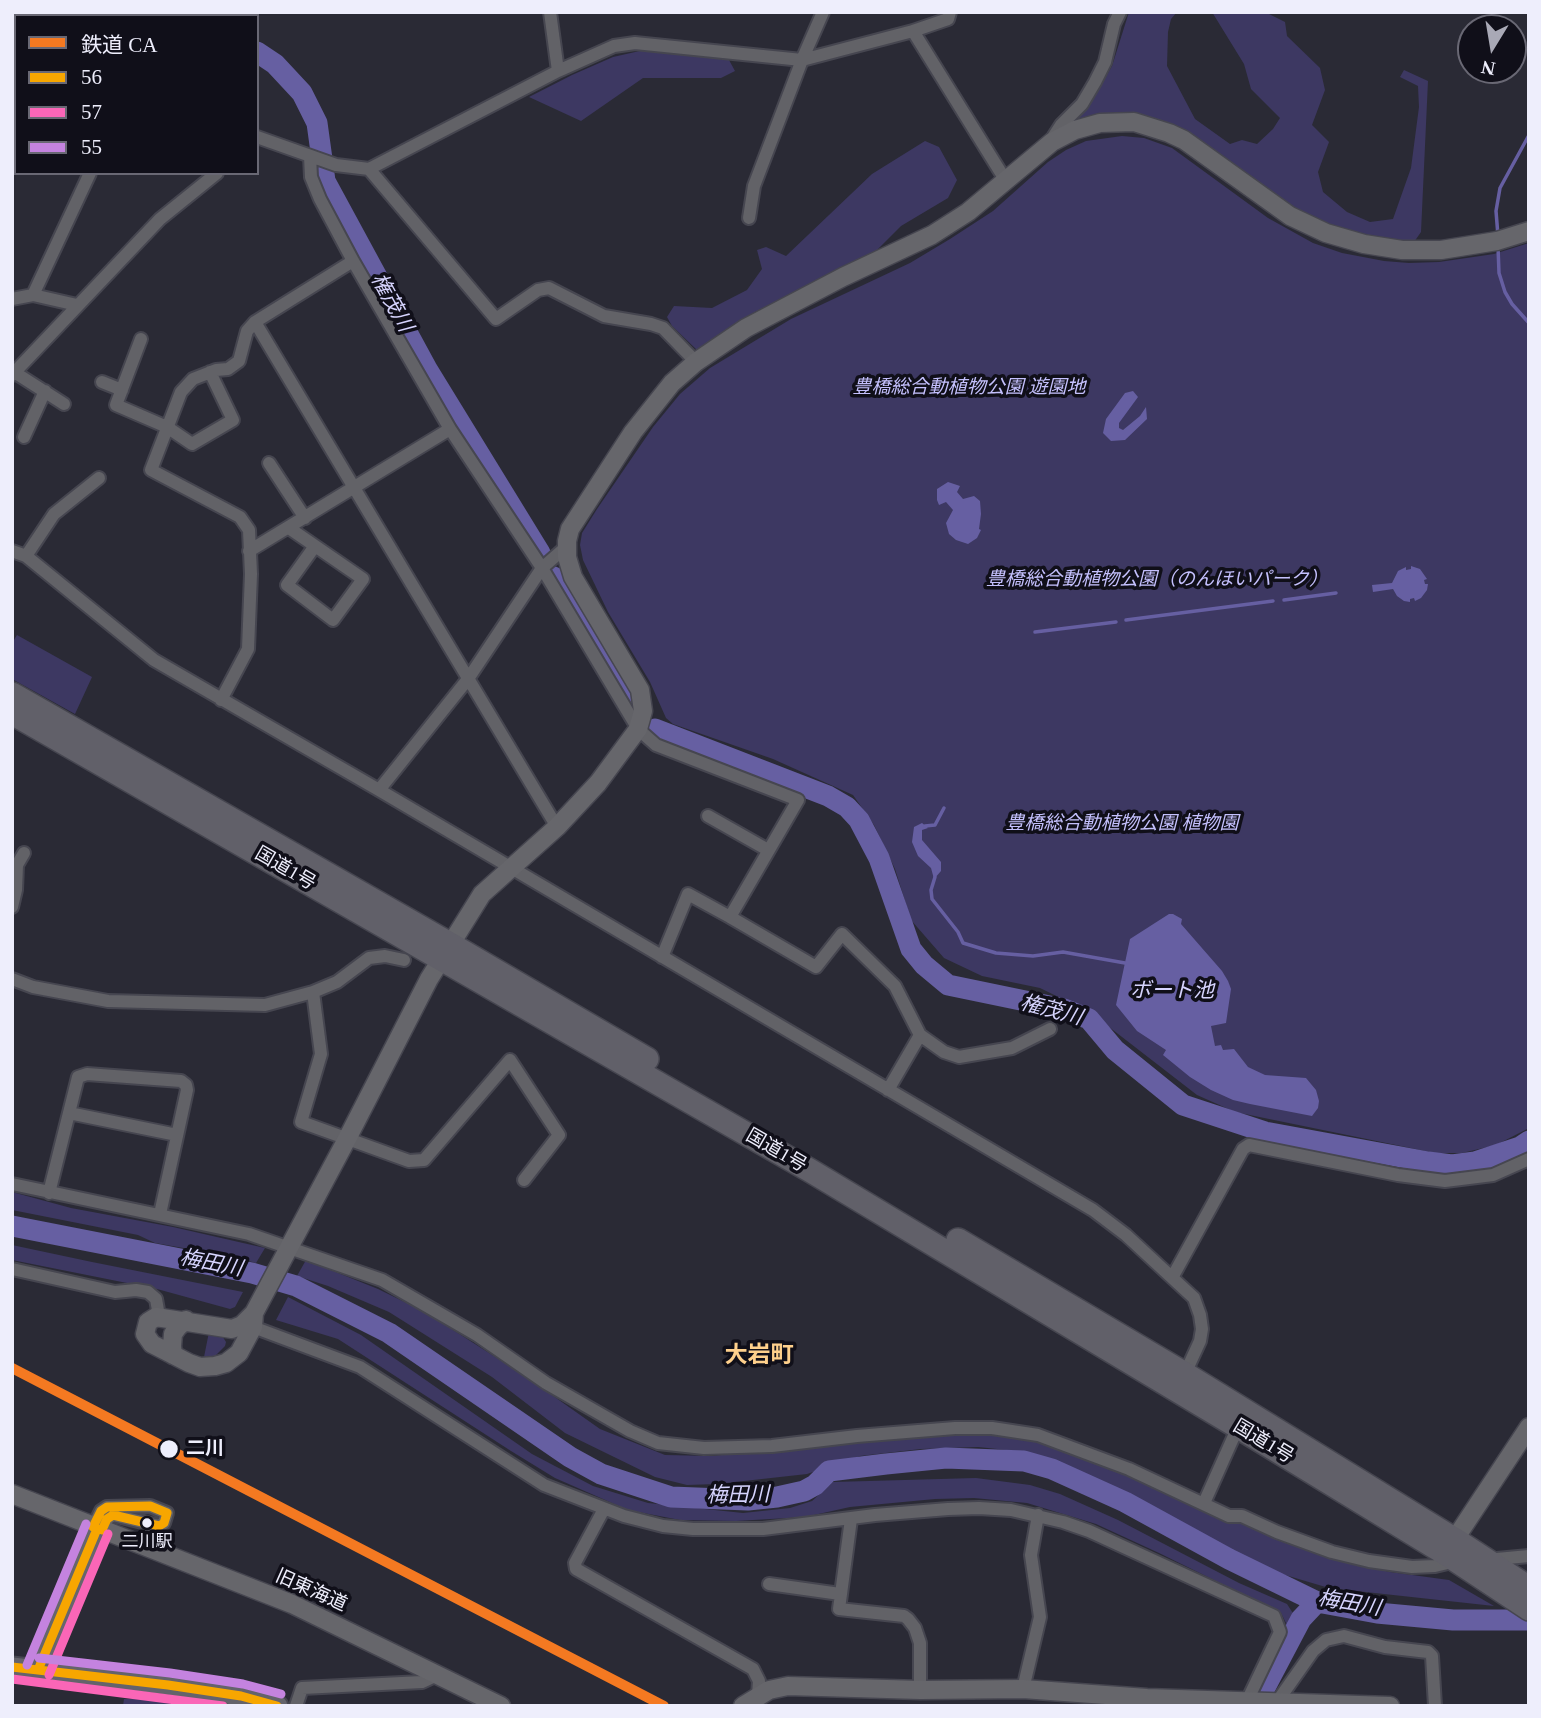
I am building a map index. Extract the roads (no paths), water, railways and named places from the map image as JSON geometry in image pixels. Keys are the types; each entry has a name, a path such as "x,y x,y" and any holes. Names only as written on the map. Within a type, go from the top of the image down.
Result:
{"highway":[{"name":"国道1号","path":"12,694 811,1171 1181,1381 1467,1558 1529,1609"},
{"name":"国道1号","path":"12,713 446,951"},
{"name":"国道1号","path":"1181,1381 1238,1427 1467,1558 1529,1588"}],"main road":[{"path":"12,1667 168,1685 241,1696 278,1706"}],"street":[{"path":"550,12 558,71"},
{"path":"749,218 754,186 823,12"},
{"path":"259,138 330,163 369,169 558,71 614,46 635,43 802,60 913,31 948,19 950,12"},
{"path":"1047,146 1061,125 1082,104 1095,82 1105,62 1114,24 1120,12"},
{"path":"913,31 1006,181"},
{"path":"1247,1701 1280,1632 1274,1616 1089,1531 1038,1515 1011,1510 948,1509 763,1529 663,1526 604,1509 544,1485 360,1367 253,1320 227,1329 159,1316 148,1322 145,1336 152,1344 200,1367 230,1361 239,1353 253,1320 287,1250 383,1068 446,951 482,894 557,827 598,783 638,729 643,711 640,690 573,577 566,547 570,529 633,432 672,383 696,362 746,328 843,277 932,235 968,212 1047,146 1088,125 1111,121 1146,124 1184,140 1290,216 1326,233 1364,244 1402,250 1441,250 1497,241 1529,231"},
{"path":"312,157 311,177 353,261 450,429 542,568 638,729 656,745 798,800 730,917"},
{"path":"369,169 496,319 538,290 549,288 604,316 663,328 696,362"},
{"path":"33,295 89,175"},
{"path":"64,404 13,373 160,219 215,175"},
{"path":"221,700 248,649 251,574 249,530 240,517 151,470 181,392 193,379 228,369 239,361 247,331 256,322 353,261"},
{"path":"12,299 33,295 77,305"},
{"path":"256,322 557,827"},
{"path":"141,339 116,405 167,427 192,444 233,419 210,372"},
{"path":"102,382 122,390"},
{"path":"24,437 45,391"},
{"path":"249,551 450,429"},
{"path":"269,463 305,518"},
{"path":"26,556 54,514 99,478"},
{"path":"289,528 363,579 333,620 288,585 315,546"},
{"path":"379,790 468,679 542,568 566,547"},
{"path":"12,551 26,556 154,660 1093,1210 1126,1235 1194,1298 1200,1315 1200,1341 1181,1381"},
{"path":"708,816 768,850"},
{"path":"12,907 17,865 24,853"},
{"path":"662,957 688,894 816,967 842,934 895,986 920,1035 944,1052 958,1057 1012,1048 1050,1029"},
{"path":"12,979 33,988 108,1001 265,1005 313,992 337,982 369,958 385,956 404,960"},
{"path":"313,992 321,1054 301,1122 409,1161 424,1160 510,1060 559,1135 524,1180"},
{"path":"888,1090 920,1035"},
{"path":"49,1193 77,1079 81,1075 180,1081 187,1087 160,1214"},
{"path":"69,1113 177,1135"},
{"path":"1173,1276 1243,1149 1249,1145 1398,1175 1445,1181 1493,1175 1529,1159"},
{"path":"12,1184 249,1234 287,1250 382,1280 477,1335 546,1383 630,1431 658,1443 704,1448 772,1447 857,1436 955,1428 992,1428 1038,1435 1129,1469 1229,1516 1242,1516 1295,1540 1350,1557 1412,1567 1435,1566 1467,1558 1529,1556"},
{"path":"12,1269 115,1292 145,1291 156,1299 159,1316"},
{"path":"173,1355 173,1334 186,1320"},
{"path":"227,1329 231,1345 230,1361"},
{"path":"1204,1503 1238,1427"},
{"path":"1467,1558 1529,1427"},
{"name":"旧東海道","path":"12,1494 292,1604 500,1706"},
{"path":"38,1670 97,1529 100,1511 107,1507 150,1506 164,1510 167,1514 164,1523 159,1526 115,1515 97,1529"},
{"path":"604,1509 575,1563 576,1569 753,1669 759,1681 750,1700"},
{"path":"1023,1689 1040,1617 1031,1555 1038,1515"},
{"path":"850,1519 839,1609 904,1616 912,1623 920,1643 920,1690"},
{"path":"769,1584 840,1594"},
{"path":"1277,1702 1313,1651 1326,1640 1344,1636 1385,1647 1428,1652 1433,1656 1435,1706"},
{"path":"296,1706 302,1688 422,1682 439,1674"},
{"path":"750,1700 783,1686 920,1690 1023,1689 1147,1698 1390,1706"}],"water":[{"path":"1133,391 1138,397 1119,423 1119,428 1123,430 1140,416 1146,407 1147,419 1125,440 1111,441 1103,433 1106,419 1125,393"},
{"path":"948,482 960,486 957,492 963,499 974,496 980,501 981,530 977,538 968,544 949,534 946,523 953,510 946,502 939,505 937,500 937,489"},
{"path":"1411,566 1420,569 1427,579 1424,580 1425,584 1428,584 1427,590 1421,598 1404,601 1393,589 1373,592 1372,585 1392,583 1398,571 1406,567 1406,570 1411,569"},
{"path":"922,823 928,828 922,830 922,840 941,862 941,871 934,879 931,868 918,856 912,842 914,827"},
{"name":"ボート池","path":"1169,914 1182,919 1181,924 1222,971 1231,989 1226,1023 1211,1026 1215,1046 1221,1045 1223,1050 1234,1049 1248,1067 1265,1075 1306,1078 1316,1090 1319,1101 1312,1116 1233,1100 1211,1090 1163,1055 1166,1050 1137,1031 1116,1005 1130,939"}],"waterway":[{"name":"権茂川","path":"259,53 275,64 302,93 317,123 325,181 427,369 540,553"},
{"path":"1498,236 1496,211 1500,188 1529,135"},
{"path":"1498,247 1499,273 1505,292 1529,323"},
{"name":"権茂川","path":"554,577 628,696"},
{"path":"1284,600 1336,593"},
{"path":"1126,620 1273,601"},
{"path":"1035,632 1116,622"},
{"name":"権茂川","path":"655,729 828,796 847,807 859,820 879,858 911,949 924,965 948,985 1064,1009 1089,1019 1115,1050 1183,1105 1265,1132 1452,1165 1475,1162 1520,1147 1529,1141"},
{"path":"925,826 935,825 944,808"},
{"path":"935,877 931,890 932,899 958,932 963,943 996,953 1033,956 1063,952 1125,963"},
{"name":"梅田川","path":"12,1226 252,1273 296,1286 389,1333 570,1457 601,1474 671,1497 748,1500 777,1497 804,1491 815,1485 829,1471 886,1464 946,1458 1024,1461 1052,1469 1125,1502 1229,1559 1317,1602 1377,1613 1453,1620 1529,1620"},
{"path":"1261,1695 1301,1619 1317,1602"}],"rail line":[{"name":"CA","path":"12,1368 664,1706"}],"place":[{"name":"二川","path":"169,1449"},
{"name":"二川駅","path":"147,1523"}],"district":[{"name":"大岩町","path":"759,1356"}],"park label":[{"name":"豊橋総合動植物公園 遊園地","path":"969,388"},
{"name":"豊橋総合動植物公園（のんほいパーク）","path":"1157,580"},
{"name":"豊橋総合動植物公園 植物園","path":"1122,824"}]}
